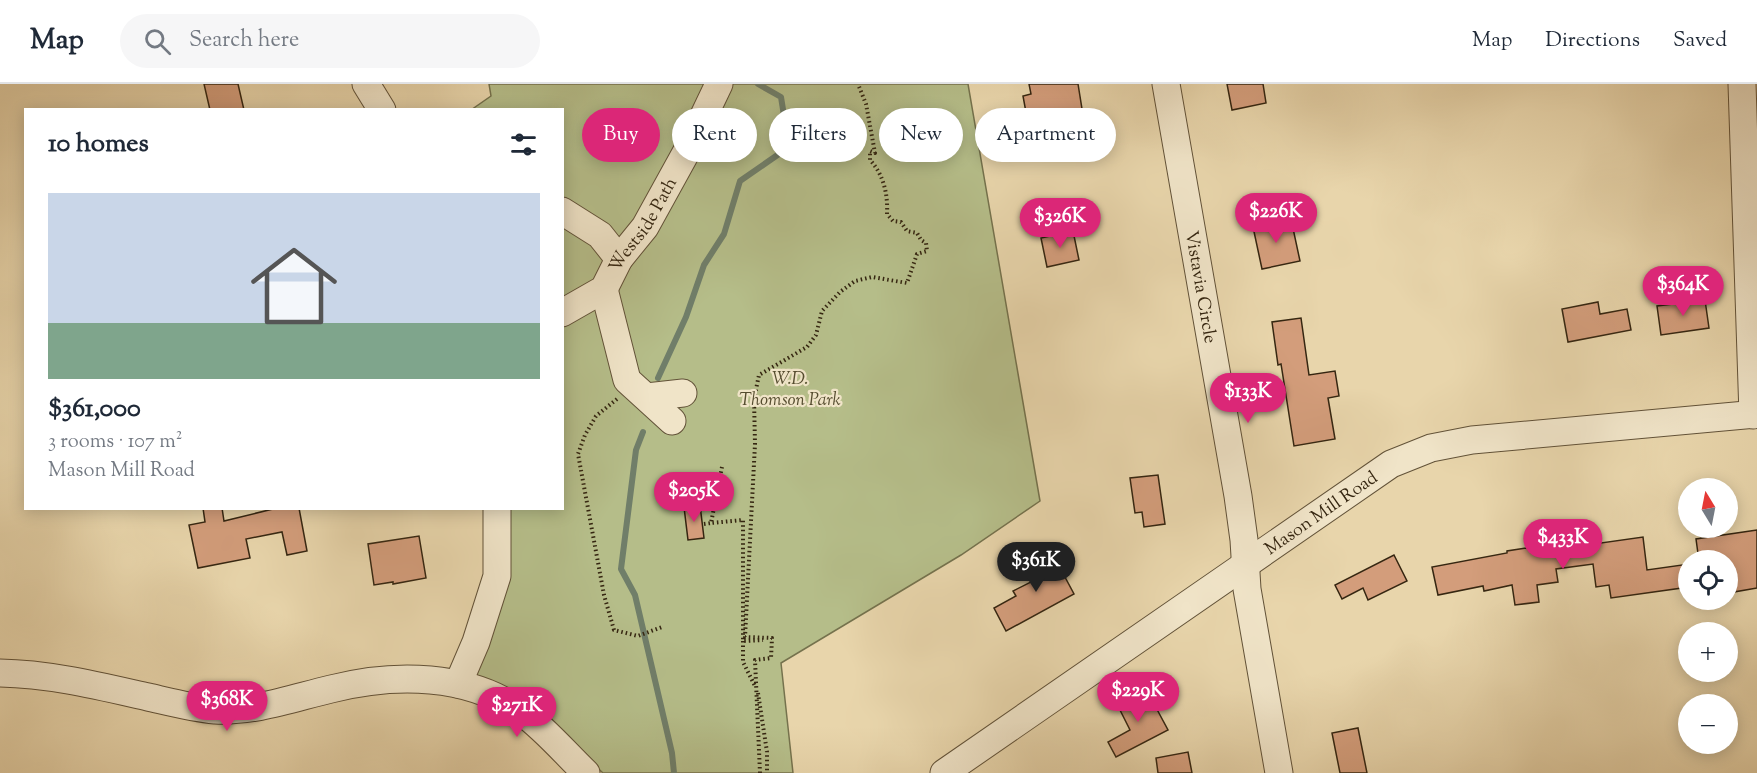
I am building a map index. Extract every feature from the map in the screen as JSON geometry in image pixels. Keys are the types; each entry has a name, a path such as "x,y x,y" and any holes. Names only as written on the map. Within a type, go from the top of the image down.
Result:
{"street":[{"path":"366,84 381,108"},
{"name":"Westside Path","path":"564,312 604,289 619,259 645,227 688,149 719,84"},
{"name":"Vistavia Circle","path":"1166,84 1238,496 1247,589 1279,773"},
{"path":"1742,84 1755,414"},
{"path":"564,212 600,235 619,259"},
{"path":"604,289 637,389 672,421"},
{"path":"637,389 683,393"},
{"name":"Mason Mill Road","path":"944,773 1391,464 1431,448 1472,440 1755,414"},
{"path":"458,684 476,642 497,576 497,510"},
{"path":"0,673 23,673 69,680 215,710 254,708 355,682 380,679 423,679 458,684 493,696 523,713 586,773"}],"path":[{"path":"760,773 755,660 771,658 772,638 745,638 755,444 754,399 759,375 807,347 816,335 822,311 840,292 855,281 872,277 907,283 917,254 927,250 926,243 917,233 908,231 901,222 892,221 887,214 888,198 878,168 870,160 870,151 875,153 866,104 858,84"},
{"path":"637,389 616,400 596,416 585,435 578,454 604,595 614,630 638,636 662,627"},
{"path":"711,523 722,467"},
{"path":"704,524 743,520 743,662 760,697 767,752 767,773"},
{"path":"743,641 769,640"}],"green space":[{"name":"W.D. Thomson Park","path":"489,84 968,84 975,125 975,162 981,162 1040,501 961,555 781,663 793,773 603,773 528,704 475,679 487,646 509,510 564,510 564,108 474,108 491,96"}],"building":[{"path":"204,84 238,84 244,108 210,108"},
{"path":"1029,84 1078,84 1082,108 1025,108 1023,96 1031,94"},
{"path":"1227,84 1263,84 1266,103 1232,110"},
{"path":"1291,219 1300,261 1262,269 1253,227"},
{"path":"1073,231 1079,260 1047,267 1041,238"},
{"path":"1705,300 1709,328 1661,335 1657,306"},
{"path":"1598,302 1600,314 1627,309 1631,330 1568,342 1562,309"},
{"path":"1301,318 1309,375 1335,371 1339,396 1328,398 1335,439 1294,446 1272,322"},
{"path":"1158,475 1165,524 1144,527 1142,512 1135,513 1130,478"},
{"path":"700,505 704,538 688,540 684,507"},
{"path":"203,510 222,510 224,521 269,510 299,510 307,551 287,555 282,532 246,539 250,558 198,568 189,525 205,522"},
{"path":"1757,530 1757,588 1738,591 1738,550 1698,550 1696,539 1738,538 1738,533"},
{"path":"419,536 426,578 374,585 368,544"},
{"path":"1643,537 1647,570 1678,566 1678,589 1611,598 1609,585 1596,587 1593,564 1556,569 1558,582 1537,585 1539,602 1515,605 1512,585 1484,591 1483,586 1438,595 1432,567 1507,553 1507,551 1579,540 1580,546"},
{"path":"1051,551 1074,594 1006,631 994,608 1016,596 1013,591 1039,578 1031,562"},
{"path":"1394,555 1407,581 1368,600 1363,588 1342,599 1335,585"},
{"path":"1146,689 1168,730 1116,757 1108,742 1130,730 1117,704"},
{"path":"1358,728 1367,773 1340,773 1332,733"},
{"path":"1188,752 1192,773 1158,773 1156,758"}],"waterway":[{"path":"658,378 686,317 704,265 724,234 740,181 789,147 781,97 758,84"},
{"path":"643,432 636,450 621,569 635,595 672,753 674,773"}]}
